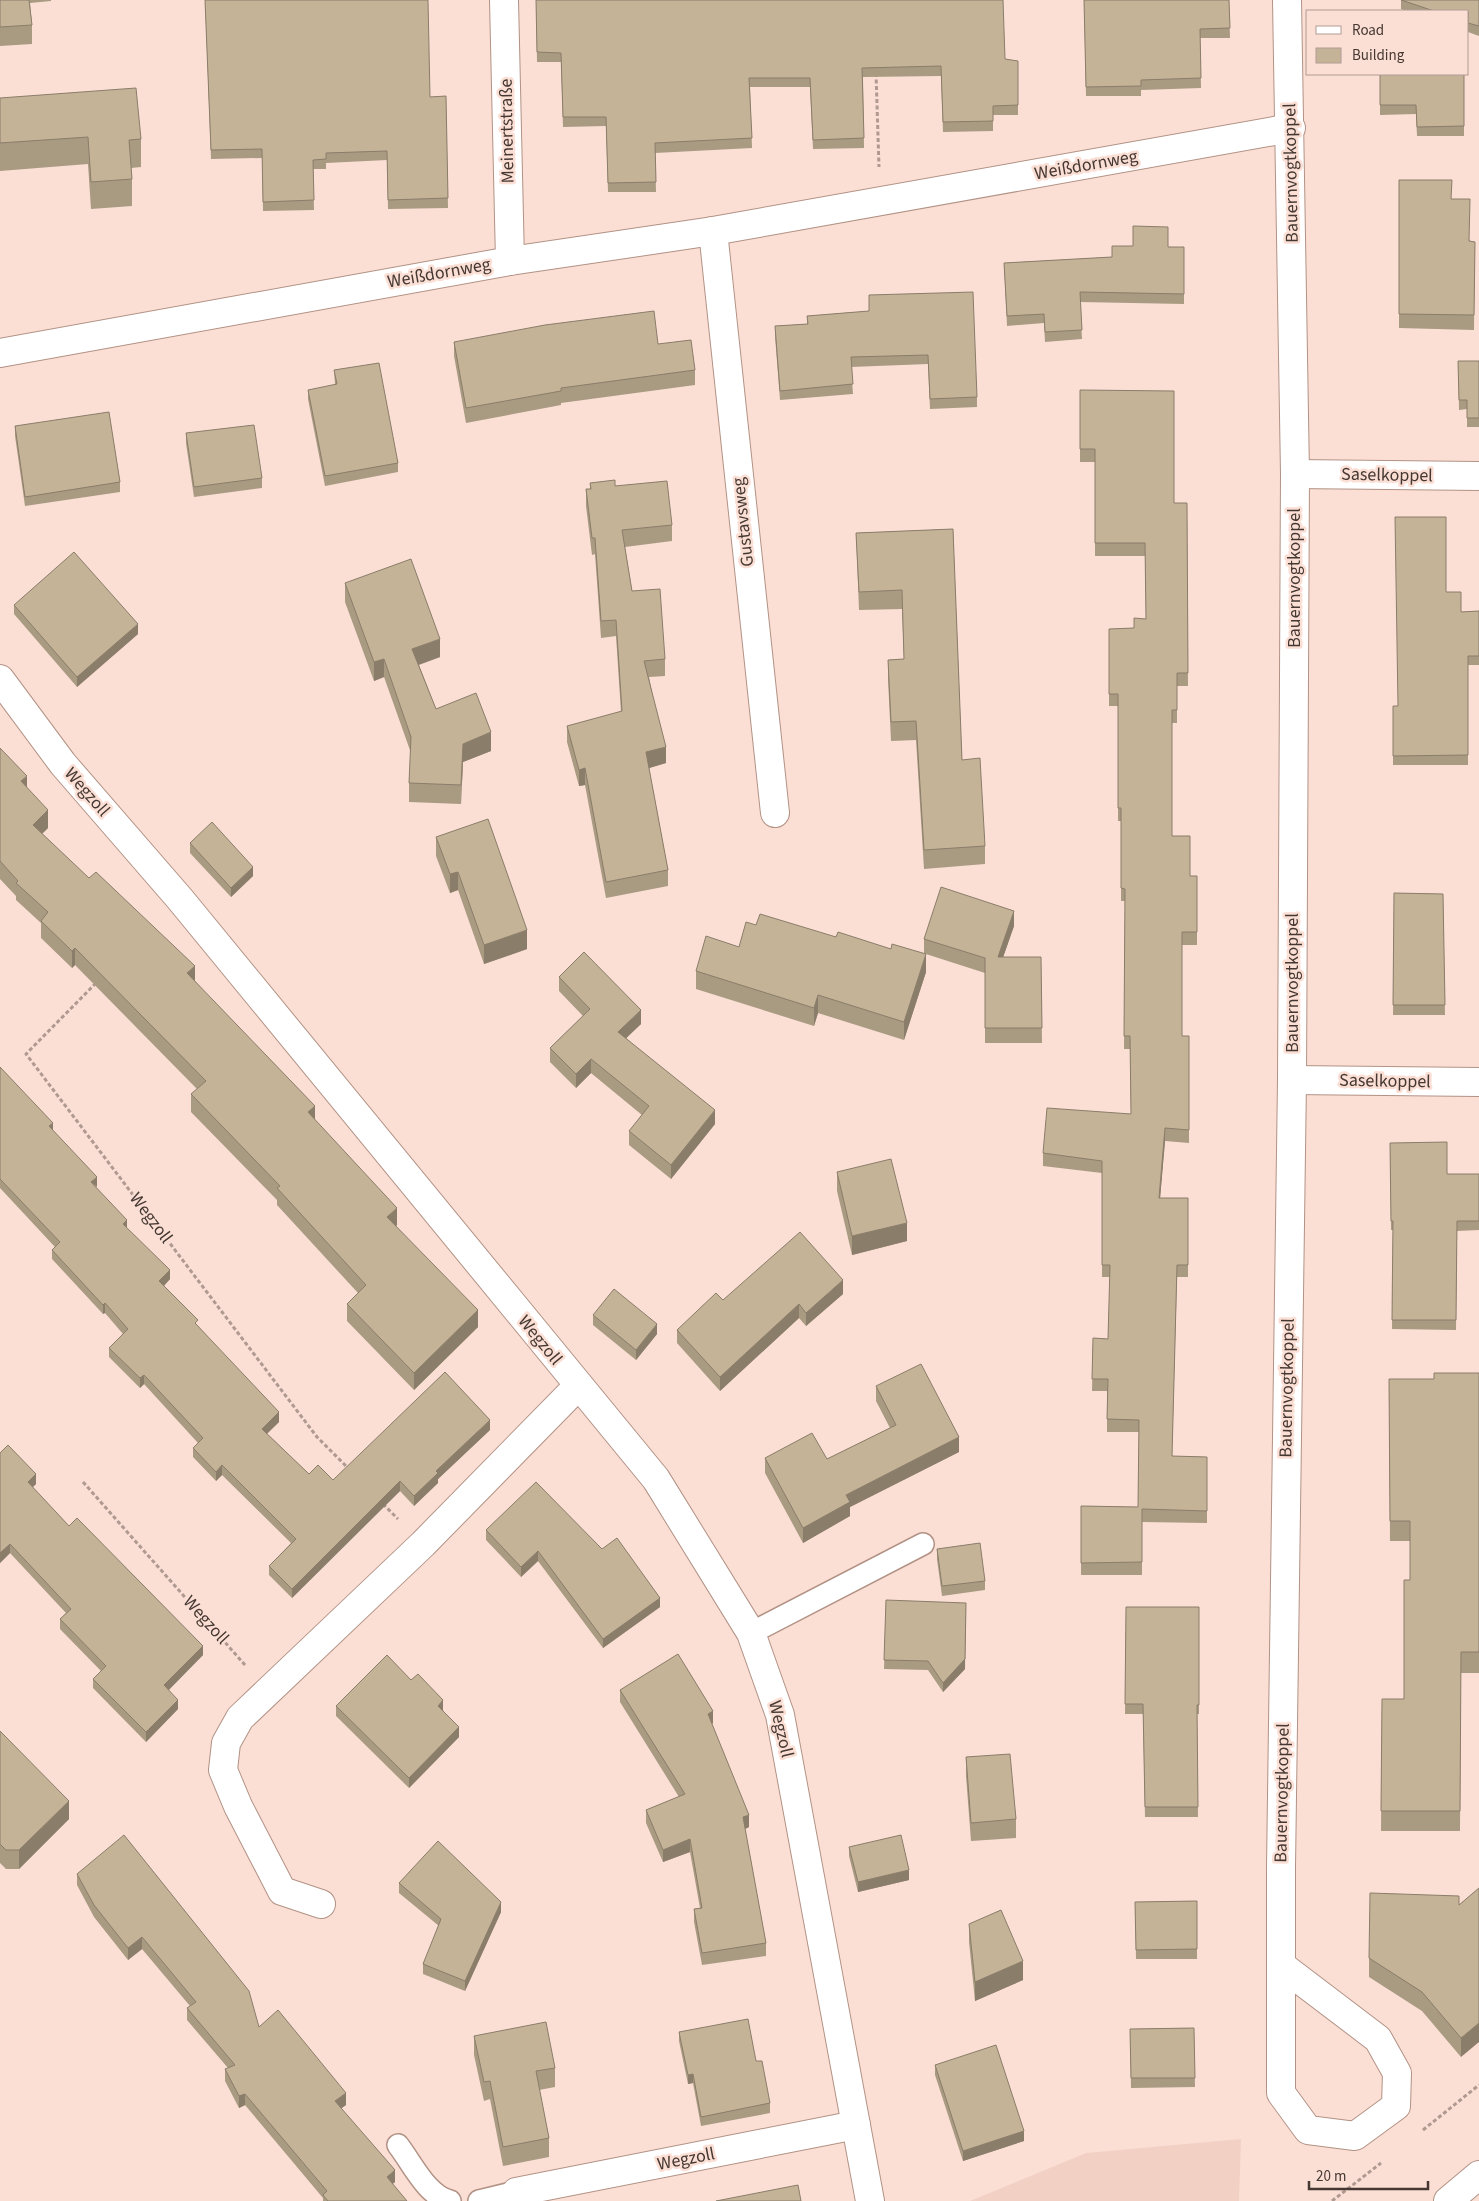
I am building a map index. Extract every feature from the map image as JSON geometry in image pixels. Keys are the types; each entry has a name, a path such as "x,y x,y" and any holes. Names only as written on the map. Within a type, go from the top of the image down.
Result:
{"street":[{"name":"Meinertstraße","path":"504,0 510,261"},
{"name":"Bauernvogtkoppel","path":"1282,1966 1378,2039 1397,2073 1396,2106 1355,2136 1308,2130 1281,2093 1282,1966 1280,1867 1292,1080 1295,474 1291,128 1287,0"},
{"name":"Weißdornweg","path":"0,353 510,261 713,231 1291,128"},
{"name":"Gustavsweg","path":"713,231 775,813"},
{"name":"Saselkoppel","path":"1295,474 1479,476"},
{"name":"Wegzoll","path":"0,679 63,764 180,899 656,1479 751,1633 780,1715 870,2201"},
{"name":"Saselkoppel","path":"1292,1080 1479,1082"},
{"path":"321,1904 282,1891 238,1806 223,1770 226,1743 240,1718 422,1544 578,1386"},
{"name":"Wegzoll","path":"516,2192 856,2125"},
{"path":"1448,2201 1479,2175"}],"lane":[{"path":"751,1633 923,1544"},
{"path":"398,2145 432,2191 441,2199 450,2201"},
{"path":"479,2201 516,2192"}],"path":[{"path":"876,67 880,202"},
{"name":"Wegzoll","path":"103,976 26,1054 317,1437 350,1470"},
{"name":"Wegzoll","path":"83,1482 269,1691"},
{"path":"376,1497 422,1544"}],"shaded area":[{"path":"1241,2139 1239,2201 970,2201 1086,2153"}],"building":[{"path":"0,0 29,0 32,25 0,27"},
{"path":"205,0 428,0 430,97 446,96 448,198 388,200 387,151 326,153 326,159 313,160 314,200 263,202 262,149 211,150"},
{"path":"536,0 1003,0 1005,59 1018,61 1018,105 993,106 993,121 943,122 941,66 862,68 864,138 813,140 810,78 749,78 752,138 655,143 656,182 608,183 606,117 563,117 561,53 537,52"},
{"path":"1084,0 1229,0 1230,28 1200,29 1201,78 1141,80 1141,86 1086,87"},
{"path":"1401,0 1479,0 1479,26 1469,23 1469,10 1431,10"},
{"path":"1380,75 1464,75 1464,126 1417,127 1416,105 1380,105"},
{"path":"136,88 141,139 129,140 132,179 91,182 88,137 0,143 0,98"},
{"path":"1399,180 1452,180 1451,199 1470,199 1469,241 1475,242 1474,315 1399,314"},
{"path":"1133,226 1168,227 1168,247 1184,247 1184,294 1080,292 1082,330 1045,332 1044,314 1007,316 1004,263 1112,257 1112,246 1133,246"},
{"path":"973,292 977,397 930,399 928,355 851,357 853,384 780,391 775,326 808,324 807,316 869,311 869,295"},
{"path":"654,311 658,344 691,340 695,370 561,388 561,391 466,408 454,342 545,325"},
{"path":"1458,361 1479,361 1479,418 1467,418 1467,400 1459,400"},
{"path":"379,363 398,463 325,476 308,390 337,384 334,370"},
{"path":"1080,390 1174,391 1174,503 1187,503 1188,673 1177,673 1177,710 1172,710 1172,836 1190,836 1190,876 1197,876 1197,932 1182,932 1182,1036 1189,1036 1189,1130 1165,1128 1159,1198 1188,1198 1188,1265 1177,1265 1172,1456 1207,1457 1207,1511 1142,1509 1142,1562 1081,1563 1081,1506 1138,1507 1139,1420 1107,1419 1108,1379 1092,1379 1093,1338 1108,1339 1110,1265 1102,1265 1102,1161 1043,1153 1047,1108 1131,1114 1130,1036 1124,1036 1125,889 1121,888 1121,808 1118,808 1118,694 1109,694 1109,629 1134,628 1134,618 1146,619 1145,543 1095,543 1095,449 1080,449"},
{"path":"109,412 120,482 25,497 15,426"},
{"path":"254,425 262,478 194,487 186,433"},
{"path":"615,480 615,486 667,481 672,525 622,530 632,591 660,589 665,659 644,661 666,747 646,752 668,870 606,882 585,768 579,770 567,726 622,711 616,620 601,621 595,538 592,538 586,489 591,489 590,483"},
{"path":"1395,517 1446,517 1446,592 1461,592 1461,612 1479,611 1479,656 1468,656 1468,755 1393,756 1393,706 1398,706"},
{"path":"953,529 962,760 980,758 985,846 924,850 916,721 891,722 888,660 904,659 902,590 859,592 856,533"},
{"path":"74,552 138,624 77,677 14,605"},
{"path":"411,559 440,639 412,649 436,709 476,693 491,732 463,744 461,785 409,783 411,737 384,659 374,662 345,583"},
{"path":"0,748 27,776 21,781 48,810 33,825 89,878 96,872 195,966 187,973 315,1106 308,1112 397,1208 387,1217 478,1310 414,1373 347,1304 366,1285 277,1188 280,1186 191,1094 206,1081 75,948 72,951 41,921 48,912 16,883 18,881 0,861"},
{"path":"488,819 527,930 484,945 458,872 450,874 436,837"},
{"path":"212,822 253,867 231,888 190,843"},
{"path":"941,887 1014,911 998,957 1041,957 1042,1028 985,1028 985,958 924,939"},
{"path":"1394,893 1443,894 1445,1005 1393,1005"},
{"path":"760,914 836,937 838,932 891,949 892,944 926,954 904,1022 818,995 814,1008 696,971 706,936 739,947 746,922 756,925"},
{"path":"584,952 641,1010 618,1032 715,1110 671,1165 629,1131 649,1106 591,1059 576,1074 550,1048 590,1009 559,977"},
{"path":"0,1067 53,1123 49,1126 97,1177 91,1182 127,1220 123,1224 170,1270 159,1281 198,1320 195,1323 279,1412 262,1429 309,1474 318,1465 333,1480 445,1372 490,1420 436,1471 438,1473 414,1496 400,1481 292,1589 269,1566 296,1539 222,1465 216,1472 193,1448 203,1438 144,1375 140,1378 109,1348 128,1329 52,1250 60,1242 0,1179"},
{"path":"1447,1142 1447,1174 1479,1174 1479,1221 1457,1221 1456,1320 1392,1320 1393,1221 1391,1221 1390,1143"},
{"path":"891,1159 907,1223 852,1236 837,1172"},
{"path":"800,1232 843,1280 806,1313 799,1304 720,1377 677,1330 716,1293 723,1300"},
{"path":"614,1289 657,1324 636,1350 593,1315"},
{"path":"921,1364 959,1437 846,1495 850,1502 803,1528 765,1458 812,1433 827,1459 896,1425 876,1386"},
{"path":"1434,1373 1479,1373 1479,1652 1461,1652 1460,1811 1381,1811 1382,1699 1404,1699 1404,1580 1410,1580 1410,1521 1390,1521 1389,1379 1434,1379"},
{"path":"8,1445 36,1474 28,1482 69,1526 77,1518 203,1646 164,1685 178,1700 146,1732 93,1679 106,1666 60,1619 71,1609 10,1544 0,1553 0,1453"},
{"path":"536,1482 602,1549 617,1538 660,1598 603,1639 538,1551 521,1567 486,1530"},
{"path":"980,1543 985,1581 942,1586 937,1549"},
{"path":"886,1600 966,1603 965,1659 943,1683 928,1661 884,1660"},
{"path":"1126,1607 1199,1607 1199,1705 1197,1705 1198,1807 1145,1807 1143,1704 1125,1704"},
{"path":"678,1654 713,1711 708,1714 749,1815 743,1817 766,1943 702,1953 694,1909 702,1908 690,1839 663,1850 646,1810 685,1794 620,1690"},
{"path":"387,1655 411,1680 418,1674 443,1700 438,1706 459,1727 409,1778 336,1706"},
{"path":"0,1731 69,1801 19,1850 6,1850 0,1844"},
{"path":"1010,1754 1016,1819 971,1823 966,1757"},
{"path":"124,1835 249,1991 259,2027 278,2010 346,2093 335,2101 395,2170 387,2177 407,2201 328,2201 323,2195 327,2191 245,2094 239,2096 225,2069 235,2065 187,2008 196,2002 142,1937 128,1948 94,1905 77,1874"},
{"path":"901,1835 909,1870 858,1882 849,1847"},
{"path":"438,1841 501,1902 465,1981 423,1964 441,1919 399,1883"},
{"path":"1479,1888 1479,2023 1461,2038 1422,1992 1369,1958 1370,1893 1459,1896 1459,1905"},
{"path":"1197,1901 1197,1949 1136,1950 1135,1902"},
{"path":"1001,1910 1023,1961 975,1982 969,1924"},
{"path":"748,2019 756,2061 762,2061 770,2103 701,2117 693,2074 688,2075 679,2032"},
{"path":"546,2022 555,2068 536,2071 549,2138 503,2147 490,2081 484,2082 474,2036"},
{"path":"1194,2028 1195,2078 1131,2078 1130,2029"},
{"path":"996,2045 1024,2131 963,2151 935,2065"},
{"path":"798,2185 801,2201 716,2201"}]}
